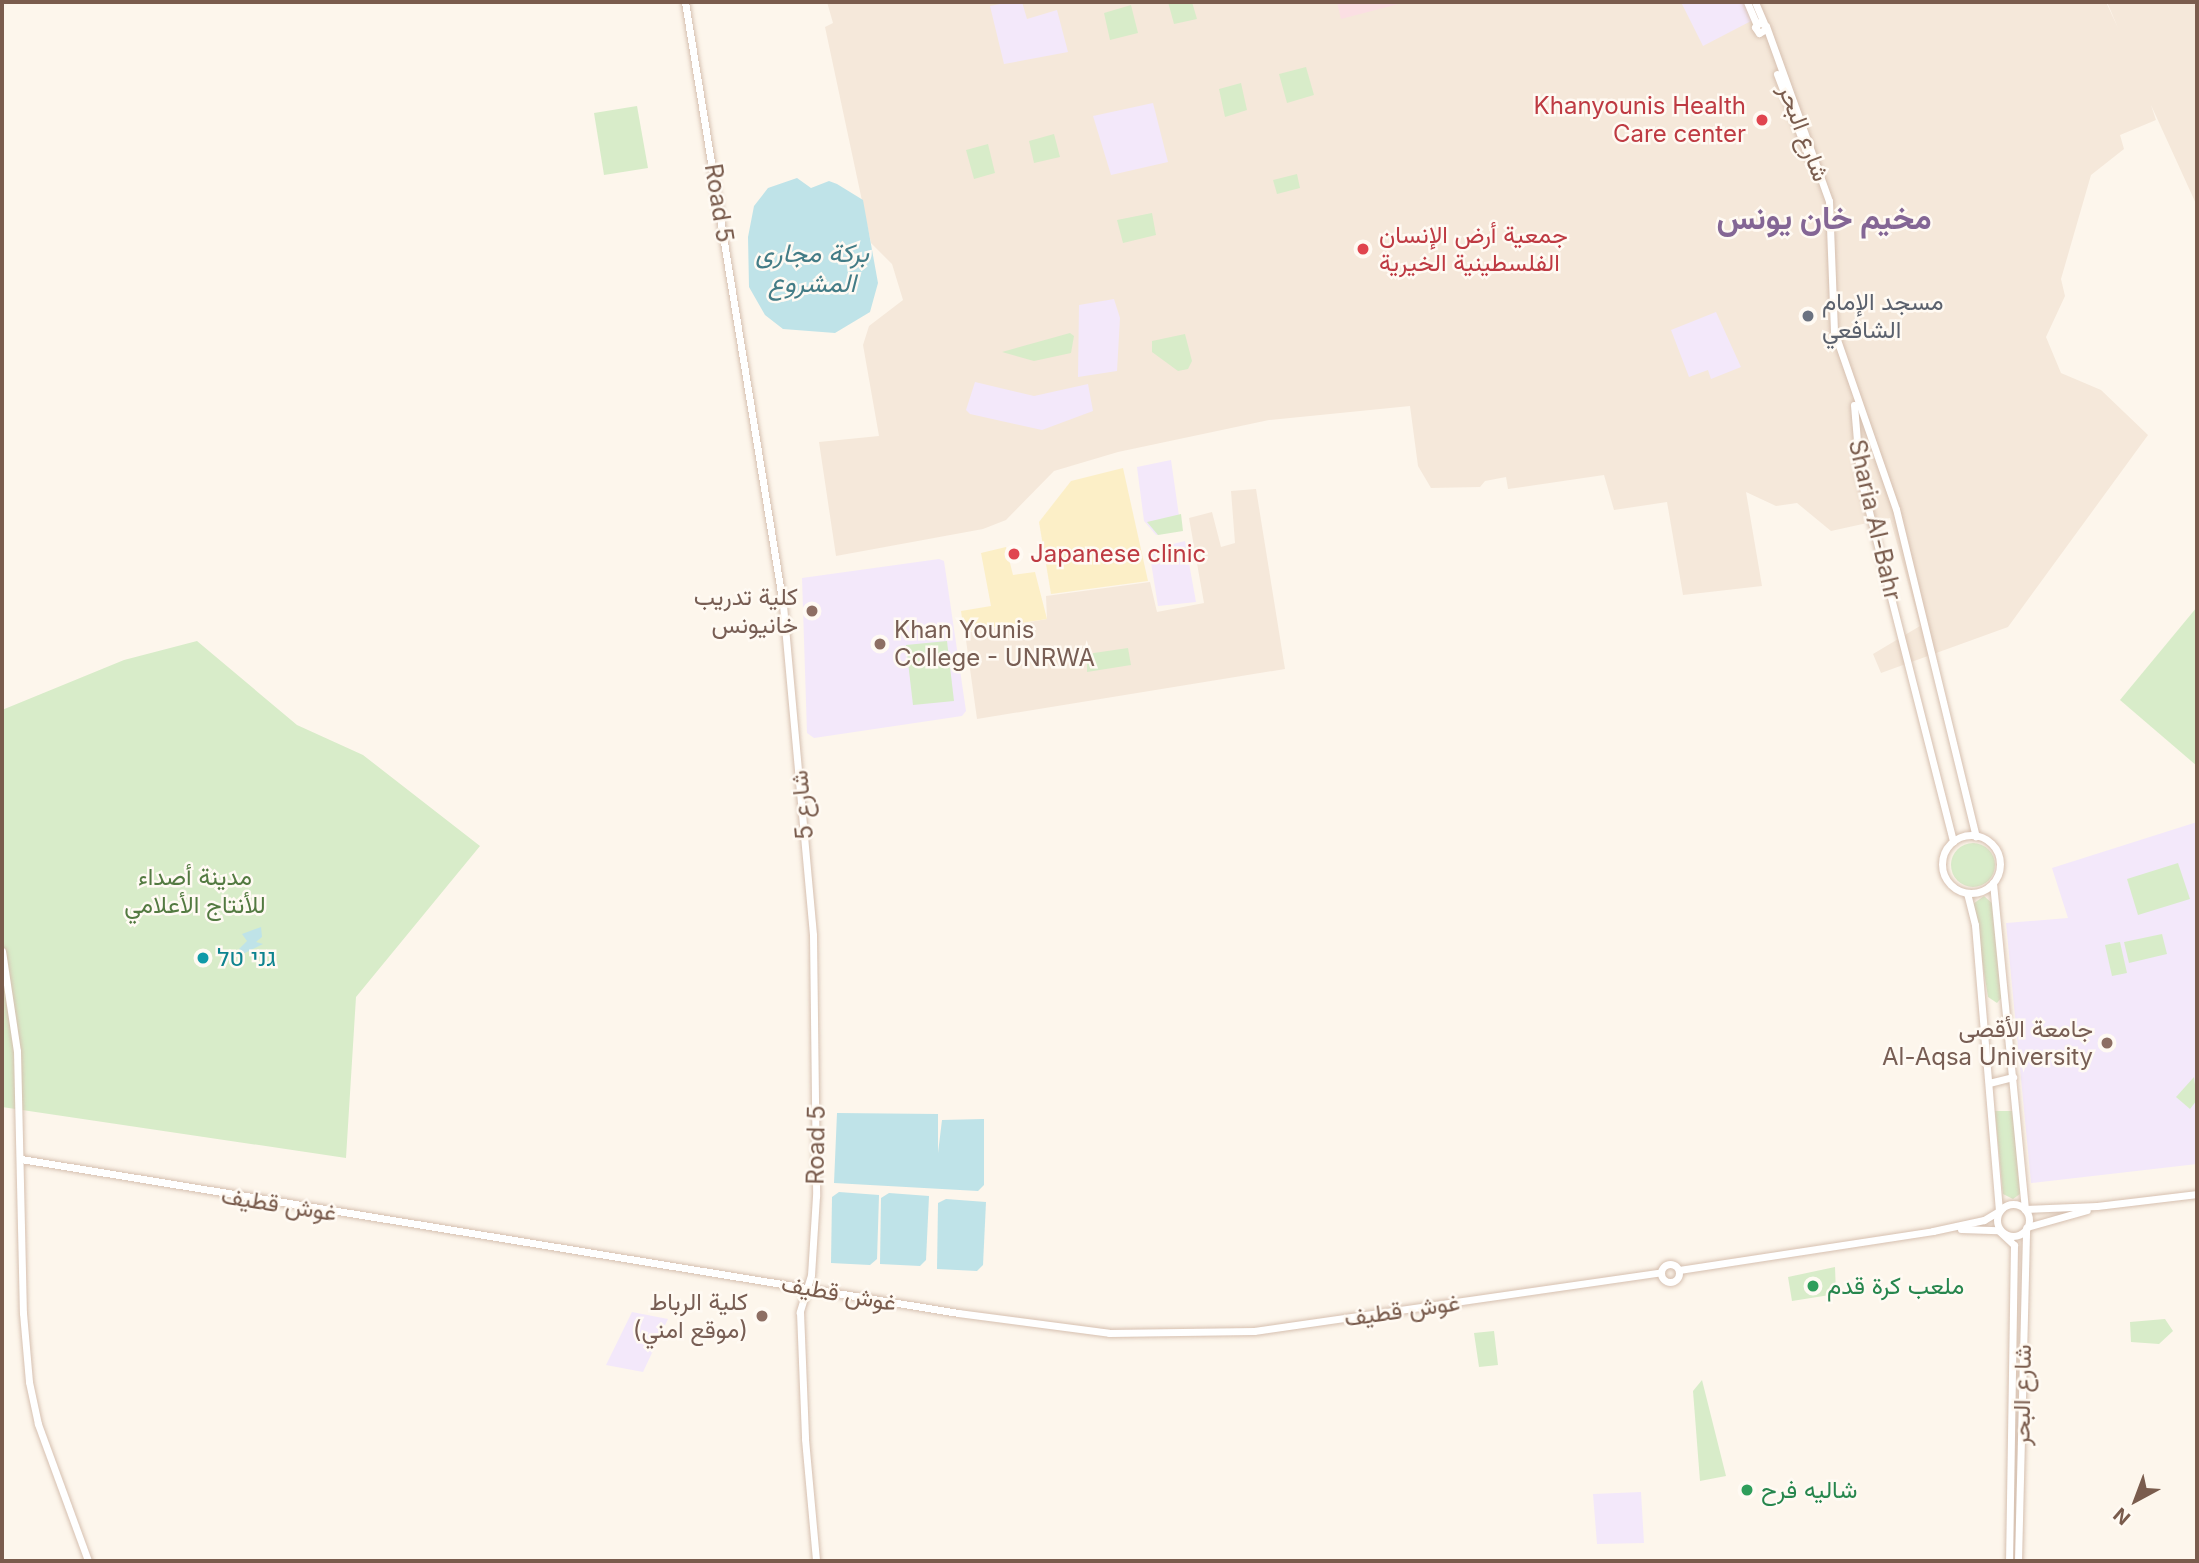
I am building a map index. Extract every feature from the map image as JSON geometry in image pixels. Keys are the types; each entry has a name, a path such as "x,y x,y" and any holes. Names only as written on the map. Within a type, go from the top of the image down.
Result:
{"main road":[{"name":"Road 5","path":"685,2 778,574"},
{"name":"شارع البحر","path":"1747,2 1762,27"},
{"name":"شارع البحر","path":"1755,2 1762,27 1821,174 1830,208 1833,326 1854,397"},
{"name":"Sharia Al-Bahr","path":"1854,397 1896,509 1976,836"},
{"name":"Sharia Al-Bahr","path":"1854,397 1860,476 1953,841"},
{"name":"شارع 5","path":"778,574 813,935 817,1037"},
{"path":"2005,1233 1998,1225 1975,925 1966,893 1945,876 1943,857 1953,841 1976,836 1997,850 2000,867 1993,883 2026,1227"},
{"path":"1966,893 1993,883"},
{"path":"2,951 17,1051 23,1313 33,1404 88,1561"},
{"name":"Road 5","path":"804,1287 811,1253 817,1037"},
{"path":"1989,1083 2012,1077"},
{"name":"غوش قطيف","path":"21,1160 1063,1328 1180,1335 1254,1331 1661,1272"},
{"path":"1679,1270 1678,1277 1671,1282 1661,1272 1670,1264 1679,1270 1933,1231 1984,1220 2012,1204 2025,1209 2096,1206 2197,1194"},
{"path":"1933,1231 1984,1228 2018,1234 2026,1227 2096,1206"},
{"name":"شارع البحر","path":"2018,1561 2026,1227"},
{"name":"شارع البحر","path":"2005,1233 2012,1240 2015,1257 2009,1561"},
{"path":"804,1287 800,1312 806,1451 816,1561"}],"shaded area":[{"path":"827,2 2106,2 2118,28 2107,2 2197,2 2197,206 2151,105 2156,120 2120,135 2124,149 2091,175 2061,279 2065,296 2046,337 2061,373 2101,390 2148,435 2008,627 1881,673 1873,654 1920,626 1890,518 1831,531 1797,503 1776,506 1746,492 1762,586 1683,595 1667,502 1614,510 1604,475 1508,489 1506,477 1485,481 1480,487 1431,488 1418,466 1410,406 1269,420 1118,452 1054,471 1006,520 983,529 836,556 819,442 879,436 863,345 869,326 903,300 892,264 871,243 825,27 833,23"},
{"path":"1022,2 1027,19 1057,10 1068,52 1004,64 990,6"},
{"path":"1337,2 1406,2 1341,19"},
{"path":"1681,2 1745,2 1753,20 1703,46"},
{"path":"1153,103 1168,162 1111,175 1093,116"},
{"path":"1114,299 1120,318 1117,371 1078,377 1079,305"},
{"path":"1716,312 1741,367 1711,379 1708,370 1689,377 1671,330"},
{"path":"975,382 1034,396 1088,384 1093,411 1042,430 970,414 966,410"},
{"path":"1171,460 1181,530 1156,535 1144,521 1137,467"},
{"path":"1256,489 1285,669 977,719 965,633 1047,619 1046,596 1150,582 1157,612 1204,603 1189,518 1212,512 1221,547 1235,543 1231,491"},
{"path":"1185,541 1196,602 1158,606 1149,550"},
{"name":"Khan Younis College - UNRWA","path":"939,559 944,561 966,711 962,716 814,738 807,733 802,578"},
{"name":"جامعة الأقصى Al-Aqsa University","path":"2197,822 2197,1164 2031,1183 2006,923 2068,918 2052,868"},
{"path":"632,1312 668,1319 643,1372 606,1365"},
{"path":"1641,1492 1644,1543 1597,1544 1593,1494"}],"green space":[{"path":"1168,2 1192,2 1197,19 1174,24"},
{"path":"1131,5 1138,33 1110,40 1104,13"},
{"path":"1306,67 1314,95 1287,103 1279,74"},
{"path":"1241,83 1247,110 1225,117 1219,89"},
{"path":"637,106 648,168 604,175 594,113"},
{"path":"1054,134 1060,157 1034,163 1029,141"},
{"path":"988,144 995,173 974,179 966,150"},
{"path":"1297,174 1300,188 1277,194 1273,180"},
{"path":"1152,213 1156,235 1123,243 1117,220"},
{"path":"1070,333 1074,336 1071,353 1034,361 1002,352"},
{"path":"1185,334 1192,361 1188,369 1178,371 1152,352 1152,341"},
{"path":"1181,514 1183,531 1158,535 1147,522"},
{"path":"2197,607 2197,766 2120,700"},
{"name":"مدينة أصداء للأنتاج الأعلامي","path":"197,641 297,725 363,755 480,846 356,997 346,1158 2,1107 2,710 124,660"},
{"path":"947,641 954,701 913,705 906,645"},
{"path":"1128,648 1131,665 1087,672 1087,654"},
{"path":"1973,843 1989,849 1995,865 1989,881 1973,887 1957,881 1951,865 1957,849"},
{"path":"2178,863 2190,899 2138,915 2127,879"},
{"path":"1984,896 1993,904 2002,997 1997,1003 1988,997 1973,904"},
{"path":"2162,934 2167,954 2129,963 2124,942"},
{"path":"2120,942 2127,973 2112,976 2105,945"},
{"path":"2194,1077 2197,1100 2190,1109 2176,1097"},
{"path":"1995,1111 2013,1111 2020,1194 2013,1199 2003,1194"},
{"name":"ملعب كرة قدم","path":"1835,1267 1836,1294 1792,1301 1788,1277"},
{"path":"2165,1319 2173,1331 2159,1344 2131,1342 2130,1322"},
{"path":"1494,1331 1498,1365 1479,1367 1474,1333"},
{"path":"1702,1380 1726,1476 1700,1481 1693,1391"}],"sand":[{"path":"1123,468 1148,581 1051,594 1039,522 1071,481"},
{"path":"1006,547 1013,575 1035,572 1047,619 964,632 961,611 991,606 981,553"}],"water":[{"name":"بركة مجارى المشروع","path":"797,178 811,188 829,181 863,200 878,283 870,312 835,333 783,329 765,315 749,287 748,237 754,206 768,188"},
{"path":"261,927 262,937 256,942 263,944 243,954 239,949 247,941 242,934"},
{"path":"837,1113 938,1114 938,1153 942,1120 984,1119 984,1185 978,1191 834,1183"},
{"path":"839,1192 879,1195 877,1259 870,1265 831,1263 832,1197"},
{"path":"889,1193 929,1196 926,1260 920,1266 880,1264 881,1198"},
{"path":"946,1199 986,1202 983,1265 977,1271 937,1269 938,1203"}],"place":[{"name":"Khanyounis Health Care center","path":"1762,120"},
{"name":"جمعية أرض الإنسان الفلسطينية الخيرية","path":"1363,249"},
{"name":"مسجد الإمام الشافعي","path":"1808,316"},
{"name":"Japanese clinic","path":"1014,554"},
{"name":"كلية تدريب خانيونس","path":"812,611"},
{"name":"Khan Younis College - UNRWA","path":"880,644"},
{"name":"גני טל","path":"203,958"},
{"name":"جامعة الأقصى Al-Aqsa University","path":"2107,1043"},
{"name":"ملعب كرة قدم","path":"1813,1286"},
{"name":"كلية الرباط (موقع امني)","path":"762,1316"},
{"name":"شاليه فرح","path":"1747,1490"}],"district":[{"name":"مخيم خان يونس","path":"1824,218"}]}
